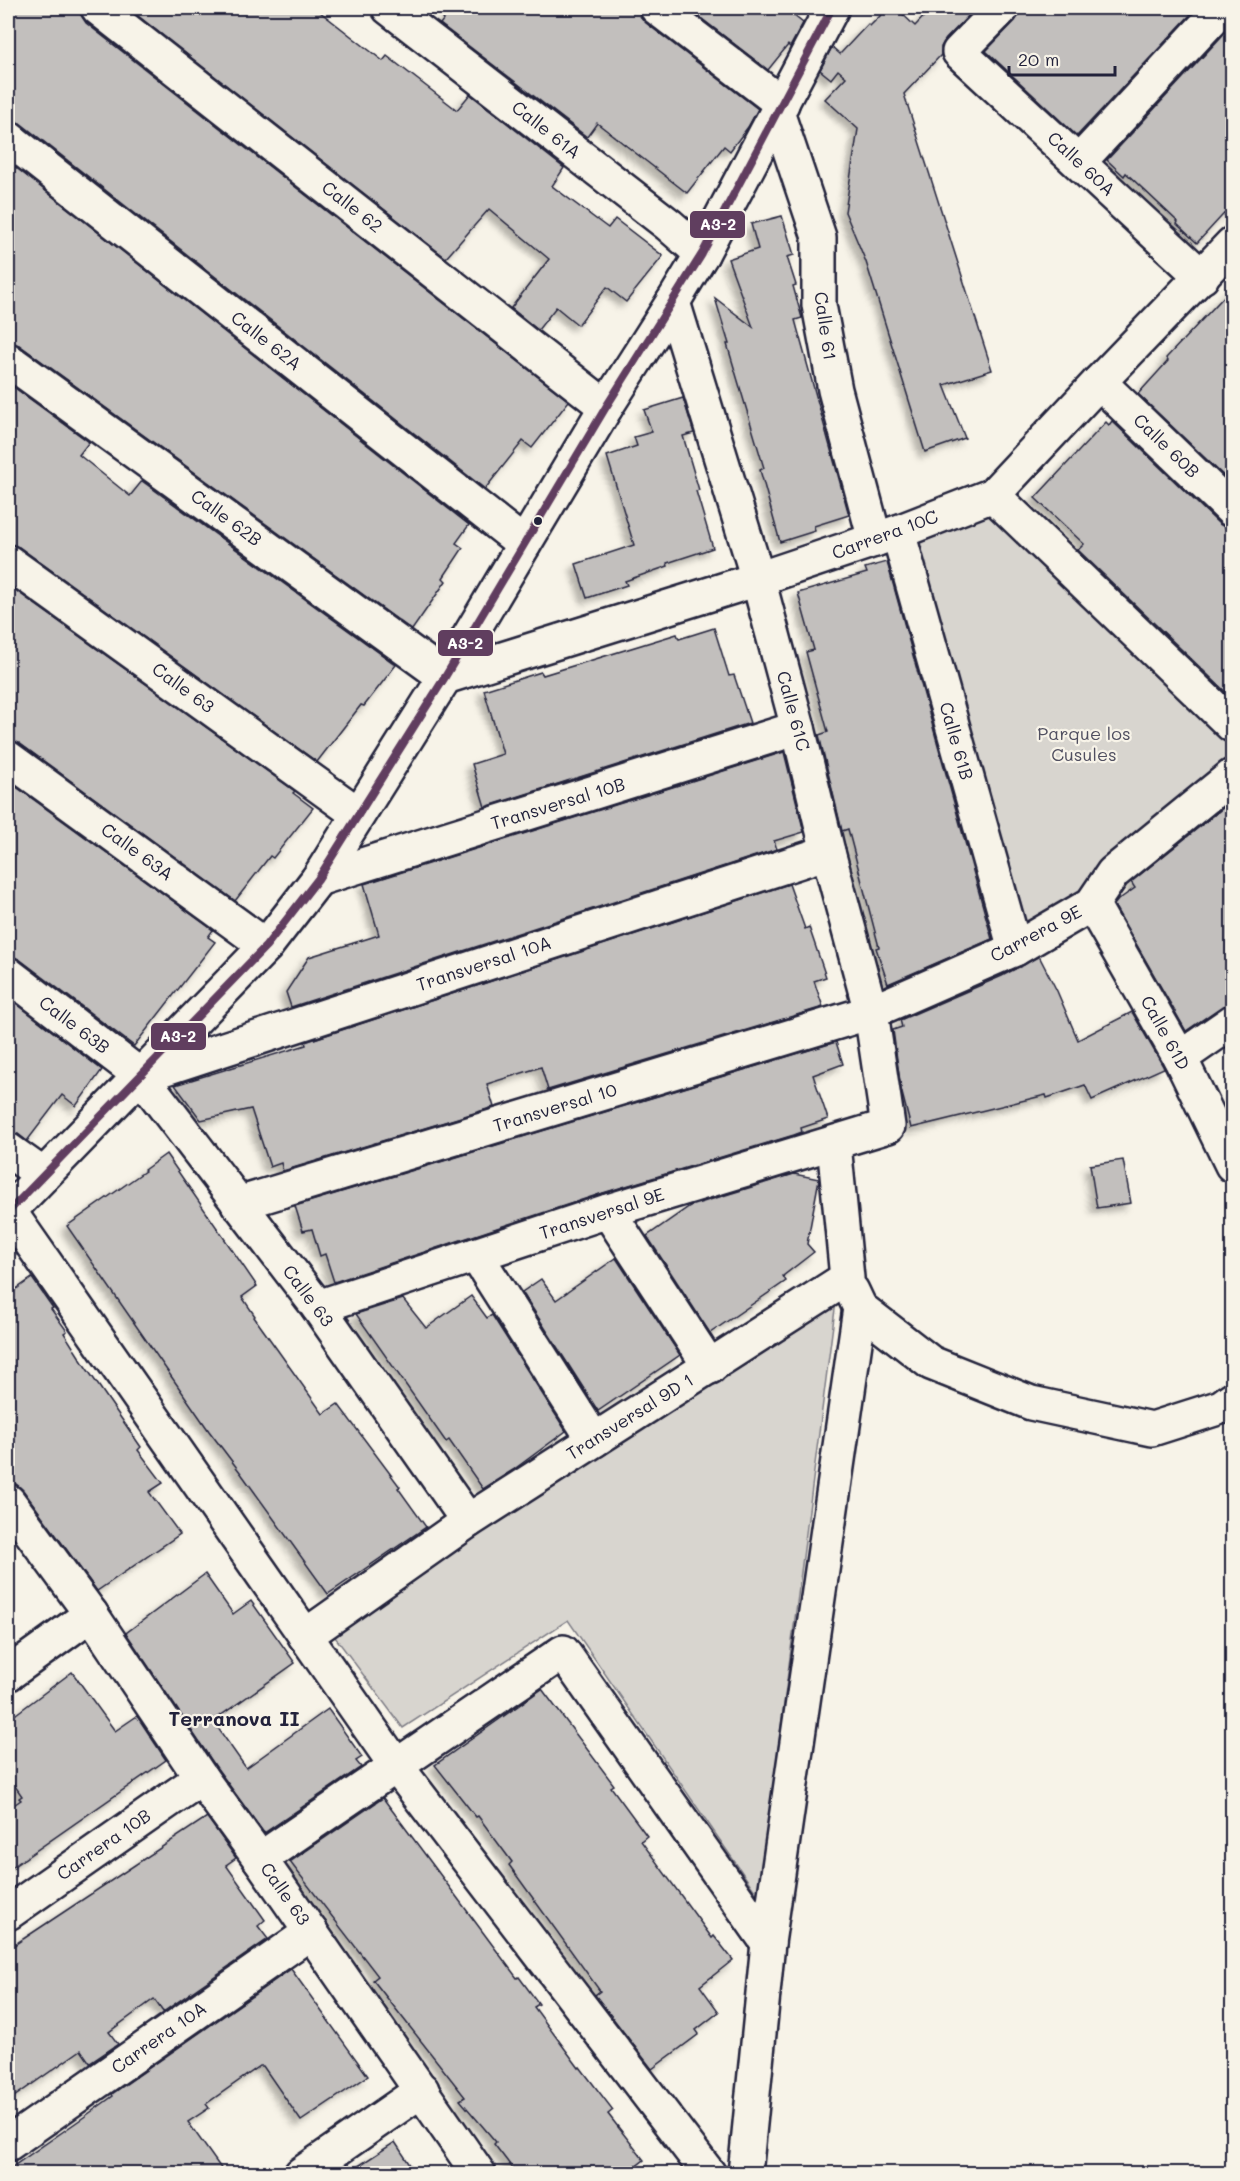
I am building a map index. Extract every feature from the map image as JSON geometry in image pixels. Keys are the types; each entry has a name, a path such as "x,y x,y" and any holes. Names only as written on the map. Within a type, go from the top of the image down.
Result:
{"street":[{"name":"Calle 62","path":"98,8 606,407"},
{"name":"Calle 61A","path":"389,8 669,225 702,254"},
{"path":"657,8 780,108"},
{"path":"709,2174 397,1767 8,1211 267,946 318,879 445,677 606,407 702,254 832,8"},
{"name":"Calle 60A","path":"1002,8 959,52 1079,162 1221,264"},
{"path":"1079,162 1222,8"},
{"name":"Calle 61","path":"780,108 819,237 819,305 835,390 886,536"},
{"name":"Calle 62A","path":"8,138 524,544"},
{"name":"Carrera 10C","path":"445,677 758,579 886,536 993,495 1099,382 1221,264"},
{"name":"Calle 61C","path":"673,302 758,579 798,728 828,852 871,1012 888,1126"},
{"name":"Calle 62B","path":"8,360 445,677"},
{"name":"Calle 60B","path":"1099,382 1233,510"},
{"path":"993,495 1233,725"},
{"name":"Calle 61B","path":"886,536 1015,949"},
{"name":"Calle 63","path":"8,561 358,814"},
{"name":"Transversal 10B","path":"318,879 798,728"},
{"name":"Calle 63A","path":"8,758 267,946"},
{"name":"Carrera 9E","path":"871,1012 1015,949 1092,904 1113,873 1233,776"},
{"name":"Transversal 10A","path":"141,1076 828,852"},
{"name":"Calle 61D","path":"1092,904 1180,1058 1233,1165"},
{"name":"Calle 63B","path":"8,974 141,1076"},
{"name":"Transversal 10","path":"238,1204 871,1012"},
{"path":"1180,1058 1233,1022"},
{"name":"Calle 63","path":"141,1076 318,1307 468,1521"},
{"name":"Transversal 9E","path":"318,1307 608,1211 888,1126"},
{"path":"834,1144 847,1278 860,1308 931,1363 1031,1403 1152,1429 1221,1407 1233,1399"},
{"path":"8,1150 43,1176"},
{"path":"608,1211 710,1367"},
{"path":"476,1255 594,1440"},
{"name":"Transversal 9D 1","path":"305,1636 468,1521 847,1278"},
{"path":"745,2174 768,1943 860,1308"},
{"name":"Calle 63","path":"8,1503 91,1614 201,1778 479,2174"},
{"path":"8,1674 91,1614"},
{"path":"260,1859 563,1652 768,1943"},
{"name":"Carrera 10B","path":"8,1913 201,1778"},
{"name":"Carrera 10A","path":"8,2144 311,1932"},
{"path":"302,2174 422,2090"}],"green space":[{"name":"Parque los Cusules","path":"997,511 1232,743 1232,763 1081,896 1025,928 917,544"},
{"path":"838,1286 759,1897 568,1620 403,1728 332,1633"}],"building":[{"path":"15,8 80,8 86,23 569,401 532,448 523,441 485,489 20,123 8,120 8,17"},
{"path":"128,8 315,8 383,61 387,56 457,110 470,94 564,168 552,186 608,228 615,219 663,256 626,302 607,287 578,325 556,307 538,330 511,308 549,259 489,209 446,258"},
{"path":"452,8 639,8 640,16 646,23 758,109 730,151 724,146 687,193 597,123 587,137 440,24"},
{"path":"688,8 784,8 803,23 790,47 788,45 768,70"},
{"path":"888,8 896,8 915,26 932,8 976,8 946,39 941,47 941,55 904,94 992,370 944,385 965,438 925,452 866,262 845,212 858,129 825,99 846,77 838,70 831,79 820,70 832,47 840,54 868,24 870,26"},
{"path":"1020,8 1185,8 1191,14 1077,136 986,51 1015,21"},
{"path":"1233,24 1233,204 1197,243 1126,173 1124,176 1107,160"},
{"path":"8,161 469,525 456,543 463,548 443,578 446,581 412,630 19,345 8,342"},
{"path":"782,216 794,255 787,257 796,285 793,286 802,318 795,320 849,515 814,526 815,531 780,542 760,470 764,468 715,298 753,327 728,259 758,249 751,224"},
{"path":"1233,287 1233,471 1226,478 1138,394 1168,361 1166,358"},
{"path":"8,383 89,442 79,455 130,496 142,481 396,665 364,706 361,705 317,762 19,547 8,544"},
{"path":"683,398 694,433 683,436 713,548 667,563 668,566 625,581 627,585 587,598 576,564 634,545 607,456 637,446 634,437 652,432 644,410"},
{"path":"1112,421 1219,524 1233,532 1233,699 1078,550 1084,544 1035,498 1106,422 1109,425"},
{"path":"887,562 992,939 888,984 876,948 879,947 848,829 842,831 819,735 828,732 806,652 814,650 798,593 867,573 865,568"},
{"path":"8,585 295,791 293,793 313,808 273,858 270,856 235,901 19,743 8,740"},
{"path":"714,628 729,676 734,675 750,723 485,807 472,764 503,754 484,690 541,672 543,675 677,634 679,639"},
{"path":"784,752 804,832 774,841 777,849 291,1007 286,992 309,957 379,935 364,884"},
{"path":"8,781 213,930 208,937 215,942 134,1046 19,959 8,956"},
{"path":"1233,800 1233,1004 1221,1007 1186,1031 1114,905 1135,888 1131,882"},
{"path":"789,884 805,929 809,927 826,977 814,981 823,1007 548,1090 541,1067 487,1084 494,1107 283,1171 281,1163 270,1167 251,1109 201,1120 175,1085 306,1045 305,1042"},
{"path":"1039,956 1078,1040 1132,1012 1164,1068 1092,1100 1085,1085 1047,1098 1046,1095 911,1128 901,1089 893,1030 902,1027 900,1020 1002,976"},
{"path":"8,997 102,1070 76,1106 62,1095 27,1141 18,1134 8,1132"},
{"path":"836,1042 843,1064 813,1075 828,1119 801,1128 802,1132 794,1135 603,1193 334,1282 325,1254 320,1256 312,1229 303,1231 295,1206"},
{"path":"166,1154 257,1286 242,1297 254,1317 323,1414 338,1404 400,1487 398,1488 426,1527 328,1594 209,1431 67,1226"},
{"path":"1123,1160 1131,1203 1097,1208 1090,1165"},
{"path":"794,1174 819,1179 807,1244 814,1252 783,1276 786,1281 710,1333 647,1236 690,1206"},
{"path":"616,1258 680,1355 598,1411 522,1292 541,1279 556,1300"},
{"path":"32,1278 67,1331 64,1333 85,1366 141,1447 138,1450 163,1483 149,1492 180,1534 97,1591 23,1490 16,1484 8,1483 8,1295"},
{"path":"471,1296 487,1318 492,1315 566,1431 483,1489 449,1440 446,1442 356,1314 403,1299 426,1328"},
{"path":"205,1574 233,1614 251,1601 295,1663 213,1721 246,1768 328,1709 362,1757 356,1761 361,1767 264,1833 216,1767 126,1633"},
{"path":"72,1672 115,1731 137,1716 166,1760 8,1870 8,1809 21,1800 19,1798 22,1796 8,1776 8,1720"},
{"path":"542,1689 614,1785 611,1787 647,1836 641,1841 712,1938 714,1936 733,1960 700,1986 719,2012 696,2030 699,2034 652,2069 595,1995 600,1991 509,1865 512,1862 478,1816 476,1817 435,1765"},
{"path":"383,1798 517,1978 519,1977 539,2004 534,2007 613,2110 608,2114 644,2160 626,2174 517,2174 494,2144 496,2142 460,2100 465,2097 373,1980 378,1976 290,1862"},
{"path":"207,1817 236,1858 226,1865 265,1920 258,1926 268,1939 163,2012 154,1999 109,2032 118,2044 90,2063 81,2050 8,2101 8,1949"},
{"path":"291,1969 368,2076 301,2121 263,2066 260,2066 206,2104 209,2108 188,2122 225,2174 8,2174 8,2170 113,2096 112,2094"},
{"path":"395,2142 416,2174 346,2174"}],"transit line":[{"name":"A3-2","path":"8,1212 266,946 318,879 445,677 606,407 702,254 832,8"}],"district":[{"name":"Terranova II","path":"234,1719"}]}
